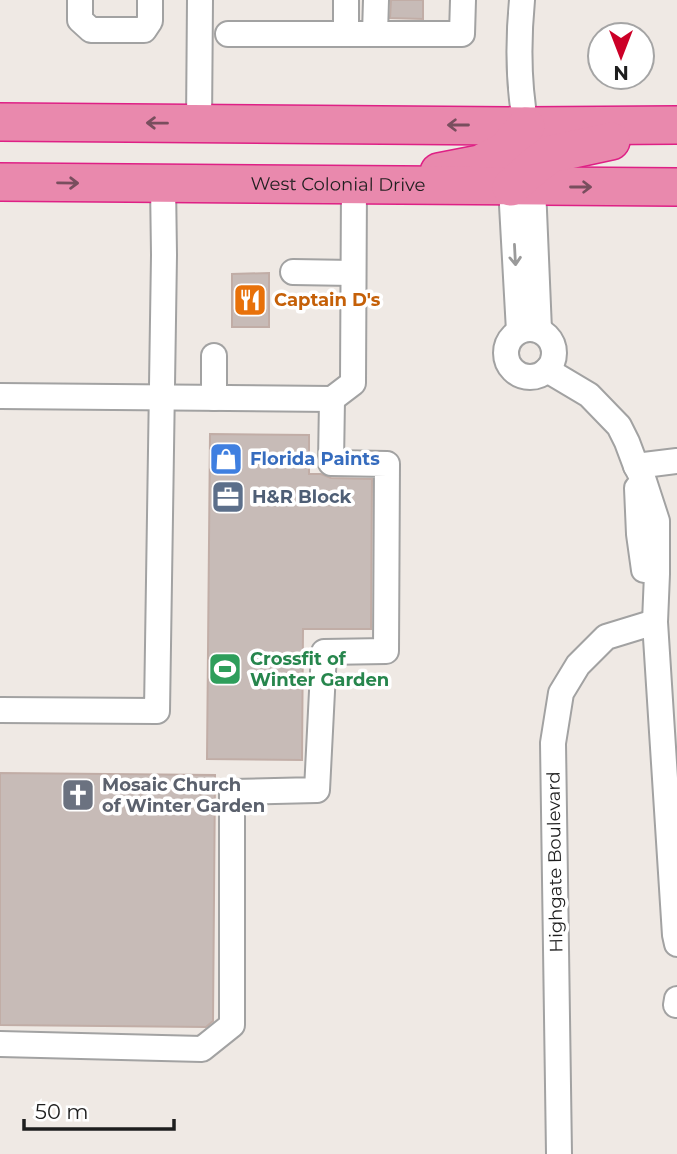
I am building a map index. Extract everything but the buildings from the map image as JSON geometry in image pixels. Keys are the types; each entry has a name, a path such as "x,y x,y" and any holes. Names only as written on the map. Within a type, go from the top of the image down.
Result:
{"highway":[{"path":"0,122 677,125"},
{"path":"522,187 537,164 551,154 677,125"},
{"path":"359,185 480,164 506,150 526,126"},
{"name":"West Colonial Drive","path":"0,182 677,187"}],"lane":[{"path":"80,0 80,20 91,30 144,30 150,21 150,0"},
{"path":"89,0 89,28"},
{"path":"127,30 137,16 137,0"},
{"path":"345,34 346,0"},
{"path":"375,34 376,0"},
{"path":"200,54 228,34 462,34 463,0"},
{"path":"522,0 519,50 521,98 526,126"},
{"path":"200,6 228,34"},
{"path":"200,6 200,124"},
{"path":"0,710 157,711 163,184"},
{"path":"0,396 332,398 353,383 353,273 359,185"},
{"path":"522,187 529,330"},
{"path":"293,272 353,273"},
{"path":"529,330 546,334 554,348 547,370 531,377 516,372 506,359 505,351 512,336 529,330"},
{"path":"214,356 214,398"},
{"path":"547,370 589,394 619,426 636,466 644,574 654,622 677,944"},
{"path":"0,1045 202,1049 232,1025 232,792 317,790 324,652 386,651 387,464 331,463 332,398"},
{"path":"636,466 677,461"},
{"name":"Highgate Boulevard","path":"559,1154 553,743 561,693 578,665 606,637 654,622"}],"place":[{"name":"Captain D's","path":"250,300"},
{"name":"Florida Paints","path":"226,459"},
{"name":"H&R Block","path":"228,497"},
{"name":"Crossfit of Winter Garden","path":"225,669"},
{"name":"Mosaic Church of Winter Garden","path":"78,795"}]}
